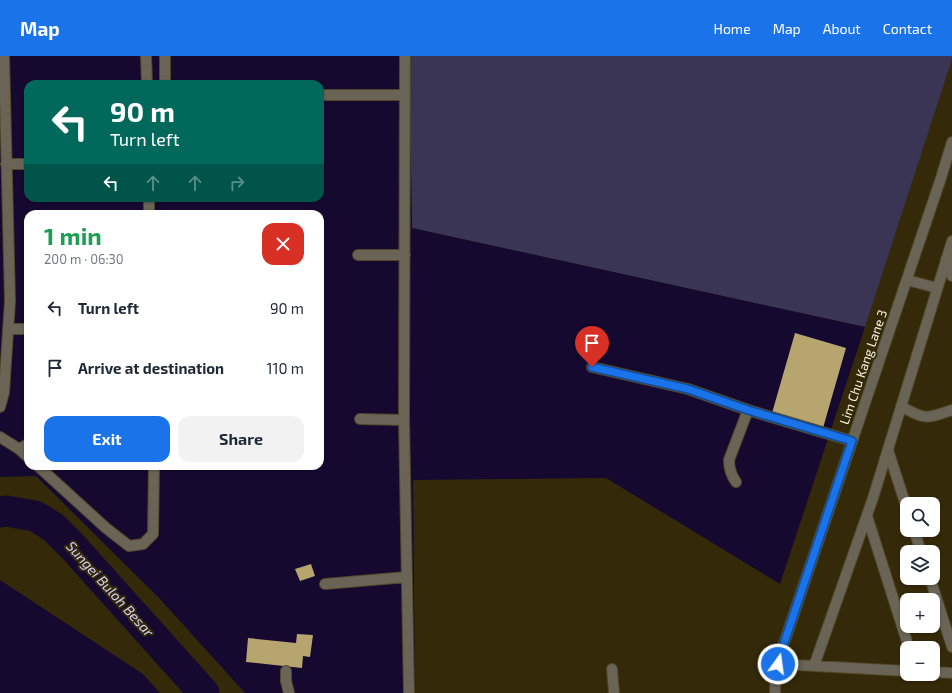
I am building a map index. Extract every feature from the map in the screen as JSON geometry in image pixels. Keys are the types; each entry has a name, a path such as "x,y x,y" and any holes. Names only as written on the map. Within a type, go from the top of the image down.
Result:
{"street":[{"path":"0,407 4,392 10,301 4,56"},
{"path":"146,56 147,80"},
{"path":"165,56 165,80"},
{"path":"405,56 404,420 409,693"},
{"path":"324,95 405,95"},
{"name":"Lim Chu Kang Lane 3","path":"775,693 775,684 781,652 952,142"},
{"path":"6,164 24,164"},
{"path":"814,666 867,516 952,241"},
{"path":"358,255 405,255"},
{"path":"946,259 952,276"},
{"path":"906,280 938,288"},
{"path":"8,329 24,329"},
{"path":"592,367 688,389 748,410 852,441"},
{"path":"901,406 914,414 927,417 932,417 952,410"},
{"path":"736,482 731,475 729,460 748,410"},
{"path":"360,418 404,420"},
{"path":"0,437 23,447"},
{"path":"888,450 903,497"},
{"path":"42,470 106,528 129,546 143,544 153,534 154,470"},
{"path":"867,516 907,641"},
{"path":"325,584 407,577"},
{"path":"932,585 952,647"},
{"path":"778,664 900,671"},
{"path":"612,668 614,693"},
{"path":"286,672 286,681 289,693"},
{"path":"940,672 952,673"}],"shaded area":[{"path":"0,56 409,56 412,228 865,327 780,584 606,478 413,480 415,693 245,693 160,599 36,476 0,477"},
{"path":"409,56 952,56 952,59 865,327 412,228"},
{"path":"0,580 143,674 160,693 0,693"}],"building":[{"path":"795,333 846,348 823,428 772,413"},
{"path":"311,564 315,576 300,581 295,569"},
{"path":"297,634 313,635 310,657 303,656 302,668 246,662 248,638 296,643"}],"waterway":[{"name":"Sungei Buloh Besar","path":"0,512 6,511 35,516 53,527 73,547 204,693"}],"route":[{"path":"592,367 688,389 748,410 852,441 778,664"}]}
